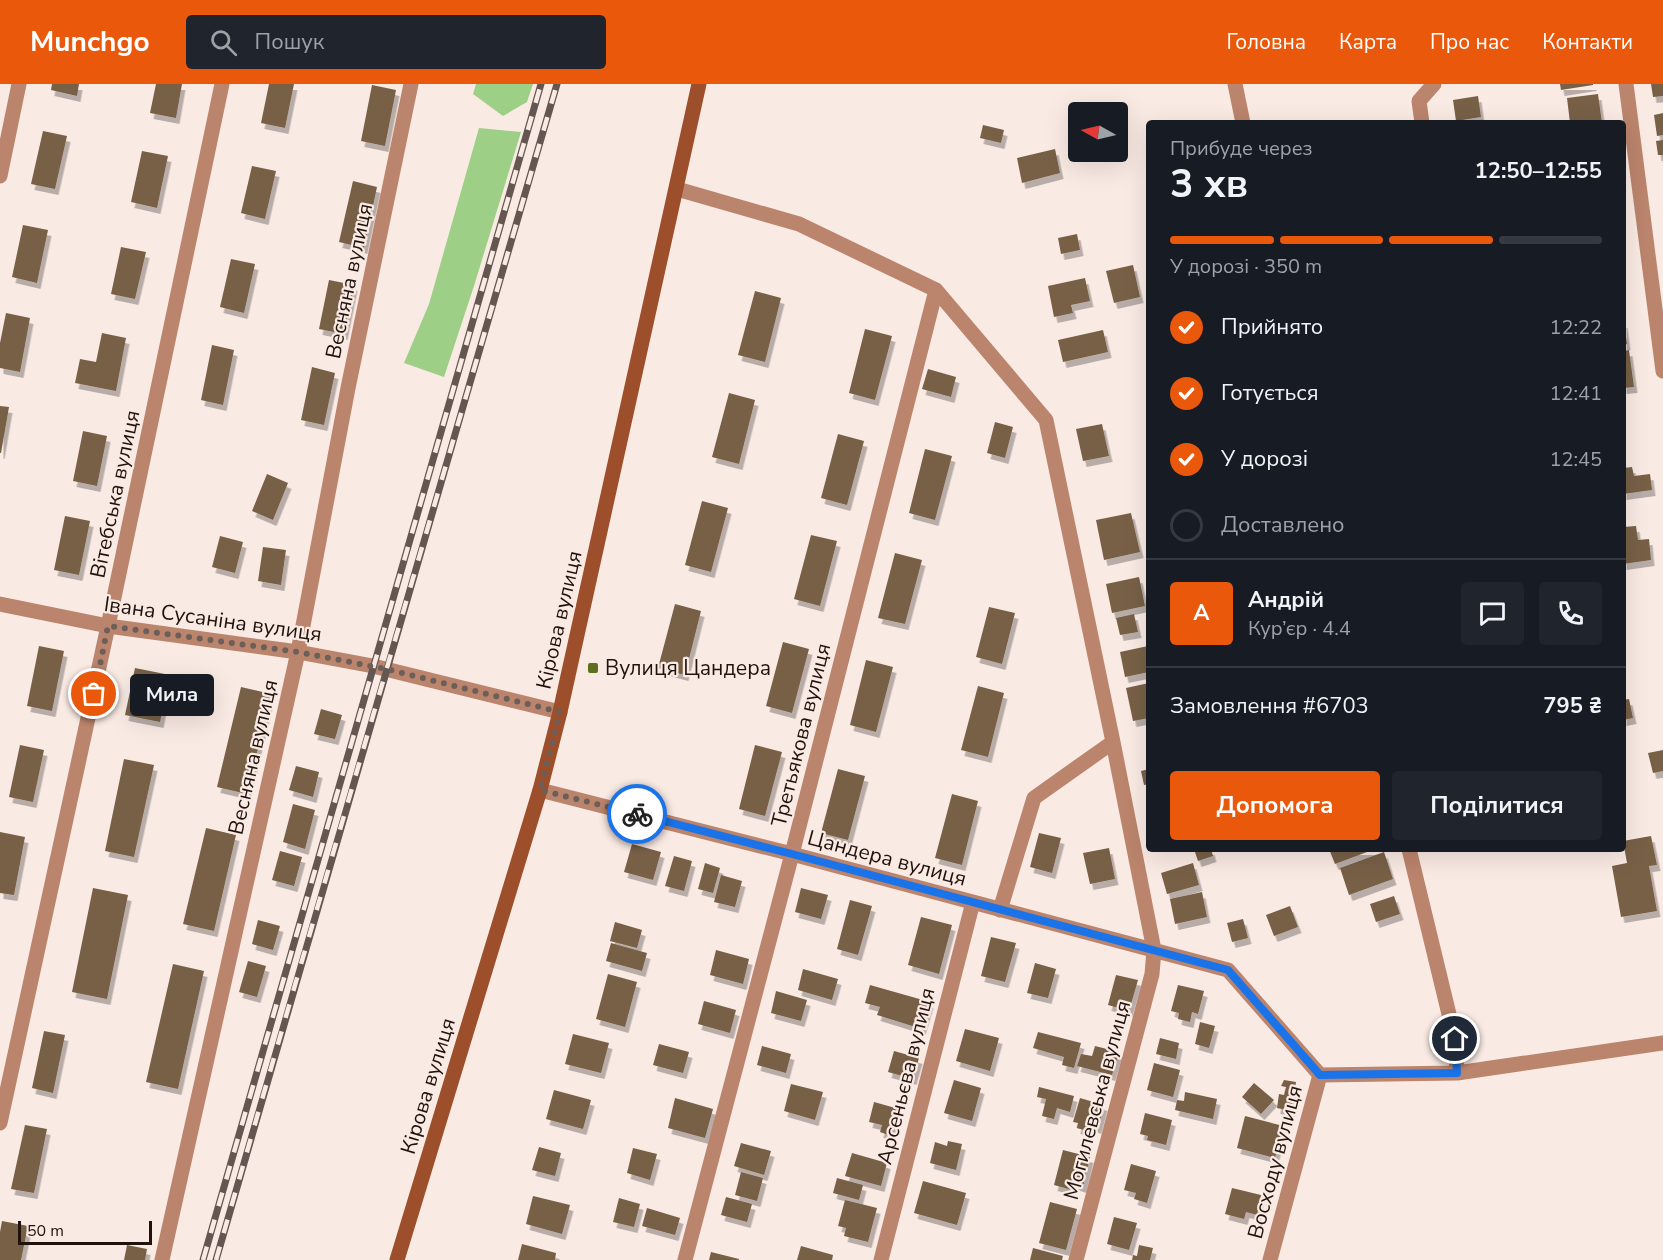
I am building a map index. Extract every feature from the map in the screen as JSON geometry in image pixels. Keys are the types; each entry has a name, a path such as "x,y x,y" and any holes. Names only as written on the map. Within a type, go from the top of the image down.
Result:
{"main road":[{"name":"Кірова вулиця","path":"397,1260 540,790 560,712 699,84"}],"street":[{"path":"0,176 19,84"},
{"name":"Вітебська вулиця","path":"0,1123 222,84"},
{"name":"Весняна вулиця","path":"162,1260 298,652 348,388 411,84"},
{"path":"1235,84 1243,120"},
{"path":"1422,120 1419,101 1434,84"},
{"path":"1626,84 1663,371"},
{"path":"677,189 800,224 936,290 1046,420 1154,950"},
{"name":"Третьякова вулиця","path":"685,1260 792,854 936,290"},
{"name":"Івана Сусаніна вулиця","path":"0,604 108,626 298,652 386,669 560,712"},
{"path":"1000,910 1034,798 1113,742"},
{"name":"Цандера вулиця","path":"540,790 792,854 1228,970 1320,1075"},
{"path":"1410,852 1455,1039 1457,1073"},
{"name":"Арсеньєва вулиця","path":"881,1260 973,902"},
{"name":"Могилевська вулиця","path":"1076,1260 1152,974 1154,950"},
{"path":"1320,1075 1457,1073 1663,1043"},
{"name":"Восходу вулиця","path":"1270,1260 1320,1075"}],"green space":[{"path":"476,84 533,84 527,102 503,116 473,94"},
{"path":"479,128 521,132 444,377 404,363 429,304"}],"building":[{"path":"52,84 79,84 77,96 51,90"},
{"path":"156,84 182,84 176,118 150,113"},
{"path":"269,84 294,84 285,128 261,123"},
{"path":"1560,84 1593,84 1593,85 1561,90"},
{"path":"1651,84 1663,84 1663,96 1653,97"},
{"path":"372,85 396,90 385,146 361,141"},
{"path":"1598,94 1602,120 1570,120 1567,98"},
{"path":"1478,96 1481,117 1456,120 1453,100"},
{"path":"1663,113 1663,135 1657,136 1654,115"},
{"path":"983,125 1004,130 1001,143 980,138"},
{"path":"43,131 67,136 55,189 31,184"},
{"path":"1663,140 1663,155 1658,155 1656,141"},
{"path":"1055,149 1060,173 1022,183 1017,158"},
{"path":"142,151 168,156 157,208 131,202"},
{"path":"252,166 276,171 265,219 241,213"},
{"path":"353,181 377,187 364,248 339,242"},
{"path":"23,225 48,230 37,283 12,277"},
{"path":"1077,234 1080,250 1061,254 1058,238"},
{"path":"121,247 146,252 135,299 111,294"},
{"path":"231,259 255,264 244,313 220,307"},
{"path":"1133,265 1140,297 1114,303 1106,271"},
{"path":"1085,278 1090,301 1071,305 1073,313 1054,317 1048,286"},
{"path":"329,280 354,285 344,334 319,329"},
{"path":"755,291 781,298 765,362 738,355"},
{"path":"6,313 30,318 20,372 0,368 0,343"},
{"path":"865,329 892,336 875,400 849,393"},
{"path":"1103,330 1108,352 1063,362 1058,340"},
{"path":"102,333 126,338 116,391 75,383 80,359 96,362"},
{"path":"212,345 234,350 223,405 201,400"},
{"path":"1626,350 1629,350 1634,387 1626,388"},
{"path":"312,367 335,373 324,425 301,420"},
{"path":"928,369 956,377 951,397 922,389"},
{"path":"729,393 755,400 739,464 712,457"},
{"path":"0,406 9,407 1,453 0,453"},
{"path":"995,422 1013,427 1005,458 987,453"},
{"path":"1102,424 1109,456 1083,461 1076,429"},
{"path":"83,431 107,436 97,486 73,481"},
{"path":"838,434 864,441 847,505 821,498"},
{"path":"925,449 952,456 935,520 909,513"},
{"path":"1632,467 1634,476 1650,474 1652,490 1626,494 1626,468"},
{"path":"267,474 288,483 273,520 252,511"},
{"path":"702,501 728,508 711,572 685,565"},
{"path":"1131,513 1140,552 1104,560 1096,520"},
{"path":"65,516 90,521 79,575 54,570"},
{"path":"1636,526 1638,540 1649,539 1651,560 1626,564 1626,527"},
{"path":"811,535 837,541 820,606 794,599"},
{"path":"220,536 243,542 235,573 212,567"},
{"path":"263,547 286,550 281,585 258,581"},
{"path":"895,553 922,560 905,624 878,618"},
{"path":"1139,577 1145,606 1112,613 1106,584"},
{"path":"675,604 701,611 685,675 658,668"},
{"path":"989,607 1015,613 1002,664 976,657"},
{"path":"1134,614 1138,632 1120,635 1116,618"},
{"path":"783,642 809,649 792,713 766,706"},
{"path":"39,646 64,651 52,711 27,706"},
{"path":"1146,646 1146,673 1125,677 1120,652"},
{"path":"866,660 893,667 876,732 850,725"},
{"path":"135,668 170,675 160,722 125,715"},
{"path":"1146,684 1146,719 1133,721 1126,688"},
{"path":"978,686 1004,693 988,757 961,750"},
{"path":"241,687 271,694 247,794 217,787"},
{"path":"1629,699 1633,718 1626,719 1626,700"},
{"path":"321,709 342,715 335,739 314,734"},
{"path":"20,745 44,750 33,802 9,797"},
{"path":"755,745 782,752 765,816 739,809"},
{"path":"1663,750 1663,771 1653,773 1648,753"},
{"path":"124,759 154,765 134,857 105,851"},
{"path":"296,766 319,772 313,797 289,790"},
{"path":"838,769 865,776 848,840 821,833"},
{"path":"1146,770 1146,785 1144,785 1141,771"},
{"path":"952,794 978,801 962,865 935,858"},
{"path":"293,804 315,810 305,849 283,842"},
{"path":"206,828 236,835 214,931 183,924"},
{"path":"0,832 25,837 14,895 0,893"},
{"path":"1039,833 1061,838 1052,873 1030,867"},
{"path":"1651,836 1657,865 1649,866 1657,911 1621,917 1612,866 1627,863 1626,840"},
{"path":"632,844 661,852 653,880 624,872"},
{"path":"1109,848 1115,879 1090,884 1083,853"},
{"path":"280,851 302,857 294,886 272,880"},
{"path":"1195,852 1212,852 1213,856 1198,861"},
{"path":"1330,852 1367,852 1335,864"},
{"path":"1384,852 1393,879 1349,895 1340,868"},
{"path":"674,856 692,861 684,891 665,886"},
{"path":"705,863 720,868 713,893 698,889"},
{"path":"1193,863 1199,885 1167,894 1161,873"},
{"path":"721,875 742,881 735,907 714,902"},
{"path":"93,888 128,895 107,999 72,992"},
{"path":"801,888 828,895 821,919 795,912"},
{"path":"1202,892 1207,917 1175,924 1170,899"},
{"path":"1394,896 1400,914 1376,922 1370,904"},
{"path":"850,900 872,906 858,955 837,949"},
{"path":"1290,906 1298,927 1274,936 1266,915"},
{"path":"921,917 952,925 939,974 908,965"},
{"path":"1243,919 1248,938 1232,942 1227,923"},
{"path":"258,920 280,926 273,950 252,944"},
{"path":"615,922 642,930 637,948 610,941"},
{"path":"991,937 1016,943 1005,982 981,976"},
{"path":"611,943 647,953 642,971 606,961"},
{"path":"716,950 749,959 743,984 710,975"},
{"path":"248,961 266,966 257,997 239,992"},
{"path":"1035,963 1056,969 1048,998 1027,993"},
{"path":"173,964 204,971 178,1089 146,1082"},
{"path":"803,969 838,979 832,1000 798,990"},
{"path":"608,974 637,982 625,1027 596,1019"},
{"path":"1116,975 1138,980 1129,1011 1108,1005"},
{"path":"870,985 930,1002 922,1029 877,1015 880,1007 865,1003"},
{"path":"1178,985 1204,991 1198,1014 1192,1012 1190,1022 1178,1019 1179,1013 1171,1011"},
{"path":"776,991 807,1000 801,1021 771,1013"},
{"path":"704,1001 736,1010 730,1033 698,1024"},
{"path":"1200,1022 1215,1026 1209,1048 1195,1044"},
{"path":"965,1029 999,1038 990,1071 956,1061"},
{"path":"44,1031 65,1035 53,1093 32,1088"},
{"path":"1038,1032 1081,1043 1074,1068 1062,1065 1064,1057 1033,1048"},
{"path":"573,1034 609,1043 601,1073 565,1064"},
{"path":"1160,1038 1179,1043 1176,1059 1156,1054"},
{"path":"659,1044 689,1052 683,1073 653,1065"},
{"path":"762,1046 791,1054 786,1073 757,1065"},
{"path":"1095,1046 1119,1052 1112,1075 1077,1066 1081,1054 1092,1056"},
{"path":"894,1051 919,1058 913,1079 888,1072"},
{"path":"1154,1063 1180,1070 1173,1097 1147,1090"},
{"path":"954,1080 981,1088 972,1121 944,1113"},
{"path":"1284,1080 1296,1082 1291,1111 1277,1108 1279,1094 1284,1095 1286,1087 1281,1086"},
{"path":"1254,1083 1274,1100 1261,1114 1242,1097"},
{"path":"791,1084 823,1092 815,1120 784,1111"},
{"path":"1039,1087 1074,1096 1070,1112 1057,1108 1054,1119 1042,1116 1046,1099 1037,1097"},
{"path":"554,1090 591,1100 583,1129 546,1119"},
{"path":"1185,1092 1217,1099 1213,1119 1175,1110 1177,1100 1184,1101"},
{"path":"675,1098 713,1109 705,1138 668,1128"},
{"path":"1080,1098 1104,1105 1098,1128 1089,1125 1087,1131 1077,1128 1078,1123 1073,1122"},
{"path":"874,1102 899,1109 891,1136 880,1132 882,1125 869,1122"},
{"path":"1145,1113 1172,1120 1166,1145 1147,1140 1148,1136 1140,1134"},
{"path":"1245,1116 1283,1126 1275,1158 1237,1148"},
{"path":"25,1125 47,1129 34,1193 11,1189"},
{"path":"948,1141 962,1144 956,1170 930,1163 935,1142 947,1146"},
{"path":"741,1143 771,1151 764,1175 734,1166"},
{"path":"539,1147 561,1153 555,1176 532,1170"},
{"path":"633,1148 657,1154 650,1180 627,1173"},
{"path":"1063,1150 1090,1157 1083,1187 1074,1184 1072,1190 1054,1185"},
{"path":"852,1153 887,1163 881,1186 845,1176"},
{"path":"1131,1164 1156,1171 1147,1203 1134,1199 1136,1193 1124,1190"},
{"path":"741,1172 763,1178 757,1201 735,1195"},
{"path":"837,1178 863,1185 859,1200 833,1193"},
{"path":"923,1181 966,1193 957,1225 914,1213"},
{"path":"1232,1188 1261,1195 1257,1215 1246,1212 1244,1219 1225,1214"},
{"path":"533,1196 570,1205 562,1234 526,1224"},
{"path":"726,1197 752,1204 747,1222 721,1215"},
{"path":"619,1198 640,1204 634,1227 613,1222"},
{"path":"845,1200 877,1208 868,1242 844,1236 846,1228 838,1226"},
{"path":"1050,1202 1077,1209 1066,1250 1039,1243"},
{"path":"647,1208 680,1218 675,1235 642,1226"},
{"path":"1114,1217 1137,1223 1129,1250 1107,1244"},
{"path":"2,1221 28,1226 21,1260 0,1260"},
{"path":"522,1244 556,1253 555,1260 518,1260"},
{"path":"127,1245 147,1249 145,1260 124,1260"},
{"path":"1139,1245 1153,1248 1150,1260 1132,1260 1133,1255 1137,1256"},
{"path":"801,1246 833,1255 832,1260 797,1260"},
{"path":"1033,1248 1063,1256 1062,1260 1030,1260"},
{"path":"711,1252 739,1259 739,1260 709,1260"}],"railway":[{"path":"203,1260 541,84"},
{"path":"216,1260 557,84"}],"way so far":[{"path":"94,694 108,626 298,652 373,666 560,712 540,790 637,814"}],"place":[{"name":"Вулиця Цандера","path":"593,668"},
{"name":"Мила","path":"94,694"}],"route":[{"path":"637,814 1228,970 1320,1075 1457,1073 1455,1039"}]}
